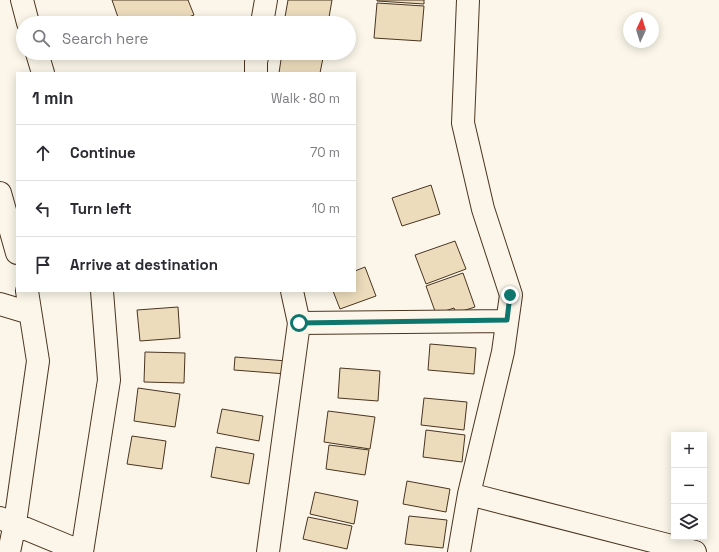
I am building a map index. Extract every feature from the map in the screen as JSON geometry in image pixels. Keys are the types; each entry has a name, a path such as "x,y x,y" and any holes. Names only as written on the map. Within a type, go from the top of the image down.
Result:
{"street":[{"path":"22,0 26,16"},
{"path":"263,16 266,0"},
{"path":"459,552 469,494 503,352 510,295 483,209 463,122 468,0"},
{"path":"39,60 43,72"},
{"path":"256,60 256,72"},
{"path":"0,193 16,249"},
{"path":"9,552 7,520 38,361 27,292"},
{"path":"7,520 82,552 109,380 102,292"},
{"path":"268,552 299,323 292,292"},
{"path":"0,304 30,313"},
{"path":"299,323 507,320"},
{"path":"469,494 695,552"}],"building":[{"path":"112,0 188,0 194,15 191,16 118,16"},
{"path":"288,0 332,0 329,16 285,16"},
{"path":"424,0 424,4 377,1"},
{"path":"377,3 424,6 421,41 374,38"},
{"path":"281,60 323,60 320,72 279,72"},
{"path":"431,185 440,214 402,226 392,198"},
{"path":"455,241 466,269 426,284 415,255"},
{"path":"365,267 376,296 340,309 333,292 356,292 356,271"},
{"path":"463,273 475,307 456,313 454,308 436,314 426,286"},
{"path":"178,307 180,338 140,341 137,310"},
{"path":"430,344 476,348 474,374 428,370"},
{"path":"145,352 185,353 184,383 144,382"},
{"path":"235,357 287,361 286,374 234,370"},
{"path":"340,368 380,371 378,401 338,398"},
{"path":"138,388 180,394 175,427 134,421"},
{"path":"424,398 467,402 464,430 421,425"},
{"path":"222,409 263,416 259,441 217,433"},
{"path":"328,411 375,417 370,449 324,442"},
{"path":"426,430 465,435 462,462 423,457"},
{"path":"132,436 166,441 162,469 127,464"},
{"path":"329,445 369,450 365,475 326,469"},
{"path":"216,447 254,454 249,484 211,477"},
{"path":"407,481 450,489 446,512 403,504"},
{"path":"315,492 358,501 354,524 310,514"},
{"path":"409,516 447,520 443,548 405,544"},
{"path":"308,517 352,526 347,549 303,539"}],"route":[{"path":"299,323 384,323 507,320 510,295"}]}
